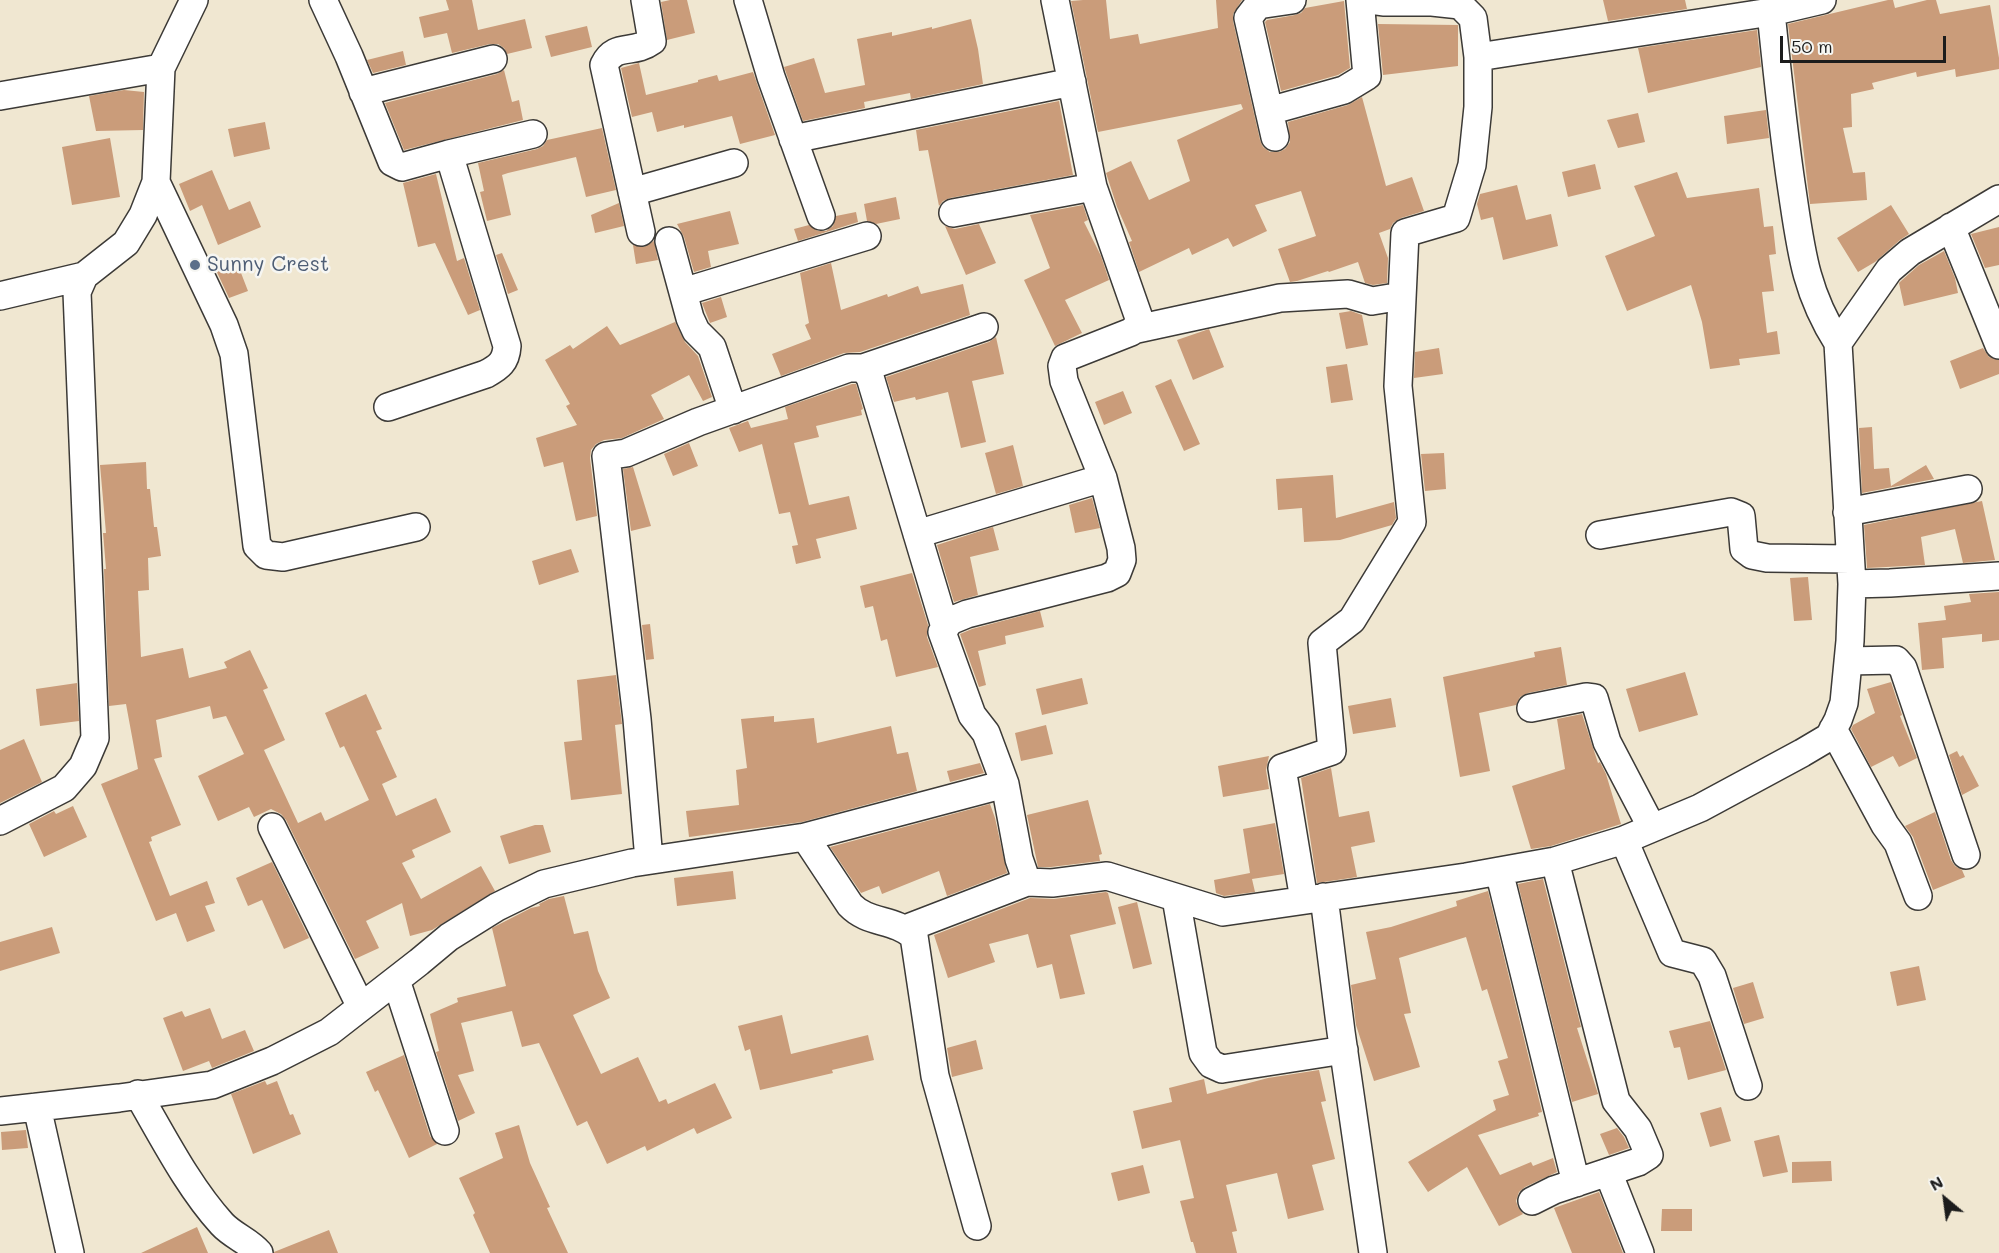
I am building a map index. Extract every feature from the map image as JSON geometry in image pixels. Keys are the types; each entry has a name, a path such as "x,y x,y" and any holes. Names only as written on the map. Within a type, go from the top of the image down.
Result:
{"street":[{"path":"0,296 84,276 126,243 143,215 156,182 161,68 194,0"},
{"path":"323,0 392,162 396,165 402,167 533,134"},
{"path":"641,232 604,65 608,56 616,51 644,47 652,41 645,0"},
{"path":"748,0 771,77 821,216"},
{"path":"1055,0 1093,187 1139,315 1137,329"},
{"path":"1275,137 1248,18 1258,5 1293,0"},
{"path":"1269,111 1344,90 1367,76 1360,0"},
{"path":"1369,0 1460,5 1473,18 1478,57 1478,107 1472,165 1456,218 1405,233 1398,386 1412,522 1352,620 1322,643 1332,751 1282,768 1314,899 1344,1050 1373,1253"},
{"path":"1478,57 1771,12 1821,0"},
{"path":"905,929 1027,882 1052,883 1107,876 1222,912 1555,861 1624,840 1700,808 1829,736 1844,703 1851,572 1838,343 1815,301 1803,263 1784,143 1771,12"},
{"path":"363,92 493,59"},
{"path":"0,96 161,68"},
{"path":"793,139 1072,82"},
{"path":"388,408 486,374 500,366 507,356 507,346 449,154"},
{"path":"632,192 734,163"},
{"path":"156,182 224,325 234,354 257,546 266,555 283,557 416,527"},
{"path":"953,213 1093,187"},
{"path":"1838,343 1889,270 1910,252 1999,199"},
{"path":"1951,227 1999,345"},
{"path":"683,292 867,236"},
{"path":"669,241 696,331 715,354 733,410"},
{"path":"0,821 64,788 83,766 94,738 77,292 84,276"},
{"path":"1027,882 1019,859 1005,784 986,733 972,715 942,632 950,621 967,614 1107,578 1117,573 1122,560 1121,548 1102,478 1064,381 1062,366 1065,358 1137,329 1280,298 1348,294 1372,301 1402,296"},
{"path":"649,860 638,719 606,456 626,453 698,422 849,369 863,368 984,327"},
{"path":"863,368 870,377 945,627"},
{"path":"917,534 1102,478"},
{"path":"1847,512 1968,489"},
{"path":"1600,535 1731,512 1741,516 1744,549 1752,555 1851,572 1890,584 1999,576"},
{"path":"1848,661 1896,660 1903,668 1966,855"},
{"path":"1531,708 1586,697 1594,698 1607,742 1652,828"},
{"path":"1833,729 1884,825 1898,843 1918,896"},
{"path":"0,1111 212,1085 272,1061 328,1032 448,937 497,907 544,884 649,860 806,837 1005,784"},
{"path":"272,827 361,1007"},
{"path":"806,837 857,913 905,929 914,936 935,1076 977,1226"},
{"path":"1624,840 1672,953 1703,961 1712,976 1748,1086"},
{"path":"1532,1201 1554,1190 1638,1162 1648,1155 1638,1129 1616,1101 1555,861"},
{"path":"1499,871 1576,1183"},
{"path":"1176,898 1203,1053 1211,1064 1222,1069 1344,1050"},
{"path":"396,980 445,1131"},
{"path":"138,1094 177,1161 223,1226 259,1253"},
{"path":"37,1107 70,1253"},
{"path":"1608,1172 1640,1253"}],"building":[{"path":"446,0 472,0 478,30 525,19 532,48 507,54 498,44 490,44 452,53 447,33 424,38 419,17 449,10"},
{"path":"687,0 695,33 667,40 661,2"},
{"path":"1106,0 1110,39 1138,34 1140,44 1218,28 1216,0 1242,0 1233,14 1233,21 1260,140 1263,147 1270,152 1285,149 1290,142 1288,122 1348,105 1362,97 1386,186 1412,177 1424,211 1401,218 1393,223 1390,229 1379,233 1388,258 1387,283 1373,285 1365,283 1358,262 1290,282 1278,249 1316,236 1301,191 1255,205 1267,231 1233,247 1228,238 1192,255 1189,248 1139,272 1129,242 1132,241 1117,207 1106,173 1131,161 1149,200 1190,181 1177,140 1243,109 1241,104 1098,132 1071,1"},
{"path":"1603,0 1685,0 1687,9 1608,21"},
{"path":"1893,0 1895,8 1936,0 1940,14 1990,5 1999,69 1956,77 1955,69 1917,77 1916,72 1872,83 1874,89 1851,94 1852,127 1843,128 1853,173 1865,172 1867,200 1810,204 1788,24"},
{"path":"1344,1 1350,68 1338,75 1281,91 1265,22 1301,13 1305,8"},
{"path":"971,19 983,84 911,99 910,93 864,102 865,108 803,121 784,67 814,58 825,93 865,85 857,39 892,32 892,36 932,27 932,29"},
{"path":"1378,24 1458,25 1458,66 1383,75"},
{"path":"587,26 592,47 551,57 545,36"},
{"path":"1757,30 1761,67 1648,93 1638,48"},
{"path":"403,51 406,65 373,73 367,60"},
{"path":"639,63 646,95 717,75 719,81 753,72 775,135 740,144 732,116 657,132 652,112 632,117 621,68"},
{"path":"504,70 512,102 519,100 523,120 404,150 385,103 497,74"},
{"path":"124,90 144,92 143,130 96,131 89,96"},
{"path":"1059,101 1073,175 950,198 939,206 928,150 919,151 916,130"},
{"path":"1766,110 1769,138 1727,144 1724,116"},
{"path":"1638,113 1645,142 1618,148 1607,120"},
{"path":"265,122 270,149 234,157 228,129"},
{"path":"602,128 616,190 586,197 576,157 508,173 502,175 511,215 487,221 480,192 484,191 478,163 537,149 547,140"},
{"path":"110,138 120,197 72,205 62,147"},
{"path":"1595,164 1601,189 1568,197 1562,172"},
{"path":"212,170 229,210 250,201 261,227 218,245 202,205 190,211 179,184"},
{"path":"1677,172 1687,198 1759,188 1764,227 1773,226 1776,254 1769,255 1774,291 1762,292 1767,333 1777,331 1780,354 1739,359 1740,365 1710,369 1702,322 1691,285 1627,311 1605,256 1655,236 1634,186"},
{"path":"436,174 457,261 464,258 480,310 468,315 435,243 418,247 403,183"},
{"path":"1517,185 1526,220 1551,214 1558,246 1503,260 1493,217 1481,220 1477,204 1480,194"},
{"path":"896,197 900,219 876,224 867,221 864,204"},
{"path":"619,203 624,226 595,233 591,215"},
{"path":"1083,205 1088,220 1084,222 1101,256 1109,280 1065,300 1082,333 1055,346 1024,280 1050,268 1030,215"},
{"path":"1891,205 1909,234 1875,262 1858,272 1837,238"},
{"path":"730,211 739,244 708,251 711,267 694,272 684,237 677,224"},
{"path":"856,212 858,222 798,241 794,229 809,225 818,231 826,231 833,226 836,216"},
{"path":"979,224 996,263 966,275 945,226 955,229"},
{"path":"1999,227 1999,265 1985,268 1971,234"},
{"path":"654,241 658,260 636,264 633,245 644,247"},
{"path":"1944,251 1955,278 1958,293 1904,306 1899,283 1919,265"},
{"path":"502,253 518,290 508,294 496,255"},
{"path":"236,260 248,291 229,298 215,268"},
{"path":"831,263 841,310 918,286 921,294 963,284 970,315 860,352 844,353 781,376 772,354 811,339 805,325 809,323 800,273"},
{"path":"721,297 727,317 710,323 702,303"},
{"path":"1351,311 1362,315 1368,345 1346,349 1339,313"},
{"path":"675,322 685,342 698,356 712,397 703,401 689,375 651,395 664,419 622,438 604,440 596,444 591,450 590,458 597,516 576,521 563,462 544,467 536,438 577,425 566,406 570,404 545,360 570,345 573,349 607,326 620,345"},
{"path":"1209,329 1224,367 1193,380 1177,340"},
{"path":"996,337 1004,374 972,381 986,442 961,448 948,392 916,400 915,397 894,402 886,377 989,342"},
{"path":"1439,348 1443,374 1414,378 1415,352"},
{"path":"1983,348 1989,357 1999,360 1999,374 1960,389 1950,361"},
{"path":"1347,364 1353,400 1331,403 1326,367"},
{"path":"1171,379 1200,444 1184,451 1155,386"},
{"path":"856,384 863,409 861,410 862,415 816,426 819,437 794,443 809,505 849,496 857,529 816,539 821,558 796,564 792,546 798,545 790,512 779,514 762,444 739,452 729,428 748,421 751,428 788,419 785,407"},
{"path":"1123,391 1132,413 1104,425 1095,402"},
{"path":"1872,427 1874,469 1889,468 1891,486 1926,465 1934,479 1862,493 1859,428"},
{"path":"689,443 698,466 673,476 664,454"},
{"path":"1013,445 1023,486 996,494 985,453"},
{"path":"1444,453 1446,489 1425,491 1421,454"},
{"path":"146,462 147,489 150,489 154,527 157,527 161,556 148,558 149,590 138,591 141,657 183,648 189,678 227,668 224,662 250,650 268,688 263,690 285,740 264,750 298,823 321,812 325,821 369,800 344,746 340,748 325,713 366,694 382,729 376,731 397,777 382,784 396,816 436,798 451,832 412,850 415,857 402,863 421,899 481,866 495,891 432,930 410,936 402,903 366,921 379,948 355,959 281,814 271,809 254,817 249,807 218,821 198,776 244,754 226,716 213,719 210,706 156,720 162,757 154,759 181,825 151,837 152,841 149,842 170,896 207,881 215,903 205,906 215,931 187,942 176,913 156,921 101,784 138,769 126,704 109,706 103,533 106,533 100,465"},
{"path":"633,467 651,526 631,531 623,469"},
{"path":"1333,475 1336,518 1394,502 1396,518 1392,525 1340,540 1304,542 1302,508 1278,510 1276,479"},
{"path":"1092,498 1100,528 1075,533 1069,505"},
{"path":"1982,501 1995,560 1963,563 1955,529 1921,537 1925,565 1867,568 1864,525"},
{"path":"993,527 999,550 970,557 978,595 954,602 937,545"},
{"path":"571,549 579,572 539,585 532,561"},
{"path":"912,573 928,625 927,637 938,667 896,677 887,639 881,641 873,606 865,608 860,586"},
{"path":"1808,577 1812,620 1794,621 1790,578"},
{"path":"1999,592 1999,640 1982,642 1982,634 1942,638 1944,668 1922,670 1918,623 1946,620 1944,606 1971,602 1969,594"},
{"path":"1040,611 1044,627 1005,636 1006,644 978,651 986,685 979,687 960,634"},
{"path":"650,624 654,659 646,660 642,625"},
{"path":"1561,647 1567,685 1528,693 1520,697 1516,705 1479,713 1490,771 1460,777 1443,677 1535,657 1534,652"},
{"path":"1685,672 1698,715 1639,732 1626,689"},
{"path":"616,675 622,724 615,725 622,794 571,800 564,742 582,740 577,680"},
{"path":"1082,678 1088,704 1042,715 1036,689"},
{"path":"1891,682 1902,715 1900,716 1917,758 1899,767 1893,756 1871,767 1851,729 1853,725 1875,713 1867,689"},
{"path":"77,683 79,721 40,726 36,689"},
{"path":"1391,698 1396,727 1353,734 1348,706"},
{"path":"1582,714 1598,763 1600,762 1606,774 1621,824 1551,846 1531,849 1512,786 1565,769 1557,719"},
{"path":"774,716 774,722 814,718 817,743 891,726 897,754 908,752 917,791 802,822 689,837 686,811 739,805 736,770 747,768 741,719"},
{"path":"1046,725 1053,754 1021,761 1015,733"},
{"path":"24,739 42,782 0,803 0,750"},
{"path":"1957,751 1960,757 1963,755 1979,786 1962,795 1949,755"},
{"path":"1269,756 1266,770 1269,789 1223,797 1218,766"},
{"path":"980,763 984,773 950,782 947,771"},
{"path":"1331,768 1339,817 1369,811 1375,842 1351,847 1357,877 1317,883 1301,778"},
{"path":"1088,800 1102,854 1099,855 1100,861 1038,867 1027,815"},
{"path":"990,804 1007,873 947,896 939,871 882,894 879,886 861,893 830,847"},
{"path":"73,806 87,837 44,857 29,824 54,811 56,814"},
{"path":"1935,812 1951,860 1962,870 1965,877 1933,890 1913,837 1905,826"},
{"path":"1275,823 1284,874 1252,879 1255,892 1224,896 1216,893 1214,880 1250,873 1243,829"},
{"path":"535,825 543,825 551,852 509,864 500,836"},
{"path":"272,862 309,938 284,949 262,900 248,906 236,878"},
{"path":"733,871 736,899 677,906 674,878"},
{"path":"1543,879 1581,1027 1577,1028 1598,1094 1572,1102 1518,884"},
{"path":"1488,891 1542,1112 1538,1113 1539,1116 1478,1135 1500,1175 1531,1162 1533,1166 1553,1158 1557,1172 1519,1192 1516,1201 1523,1214 1499,1226 1467,1167 1428,1192 1408,1162 1496,1110 1493,1100 1509,1095 1498,1061 1508,1058 1487,989 1482,991 1466,937 1399,958 1411,1013 1404,1014 1420,1067 1374,1081 1356,1025 1351,985 1376,979 1366,932 1391,927 1457,906 1456,901"},
{"path":"1106,892 1116,924 1070,935 1085,994 1060,999 1052,964 1037,968 1028,934 989,944 995,962 948,978 934,935 1030,898 1054,899"},
{"path":"564,896 574,934 588,931 598,971 610,998 573,1015 601,1074 638,1057 659,1102 666,1099 668,1104 715,1083 732,1118 697,1134 694,1128 647,1151 645,1146 607,1164 587,1121 577,1126 539,1043 522,1047 512,1011 461,1023 474,1071 458,1075 475,1113 458,1121 436,1052 439,1051 430,1014 458,1002 457,998 506,986 492,928 531,908 540,906 539,904 549,899"},
{"path":"1137,902 1152,964 1133,969 1118,907"},
{"path":"52,927 60,953 0,971 0,942"},
{"path":"1919,966 1926,1000 1897,1006 1890,972"},
{"path":"1753,982 1764,1018 1744,1024 1733,988"},
{"path":"210,1008 222,1039 245,1030 254,1051 212,1068 209,1061 183,1071 163,1018 182,1011 185,1017"},
{"path":"782,1015 791,1054 868,1035 874,1060 832,1070 833,1073 760,1090 750,1049 745,1051 738,1026"},
{"path":"1710,1021 1726,1070 1688,1080 1680,1047 1674,1048 1669,1031"},
{"path":"976,1040 983,1069 952,1077 947,1048"},
{"path":"404,1055 430,1136 437,1144 409,1158 378,1090 375,1092 366,1072"},
{"path":"1319,1070 1326,1101 1321,1102 1335,1159 1312,1165 1324,1210 1288,1219 1277,1173 1226,1185 1237,1231 1232,1232 1237,1253 1196,1253 1180,1201 1194,1198 1180,1140 1142,1149 1133,1111 1172,1102 1169,1088 1204,1079 1207,1094 1268,1078"},
{"path":"265,1081 267,1085 277,1081 290,1115 293,1114 301,1134 253,1154 231,1094"},
{"path":"1721,1107 1731,1141 1710,1147 1700,1113"},
{"path":"519,1125 530,1163 550,1207 547,1208 568,1253 490,1253 473,1215 475,1213 459,1178 503,1158 495,1133"},
{"path":"1617,1128 1629,1148 1609,1155 1600,1134"},
{"path":"26,1130 28,1148 2,1150 1,1132"},
{"path":"1779,1135 1788,1172 1763,1177 1754,1141"},
{"path":"1831,1161 1832,1181 1792,1183 1792,1162"},
{"path":"1143,1165 1150,1193 1118,1201 1111,1173"},
{"path":"1599,1192 1623,1253 1572,1253 1554,1208"},
{"path":"1662,1209 1692,1209 1692,1231 1661,1231"},
{"path":"197,1227 208,1253 141,1253"},
{"path":"329,1230 338,1253 274,1253 274,1252"}],"place":[{"name":"Sunny Crest","path":"195,265"}]}
